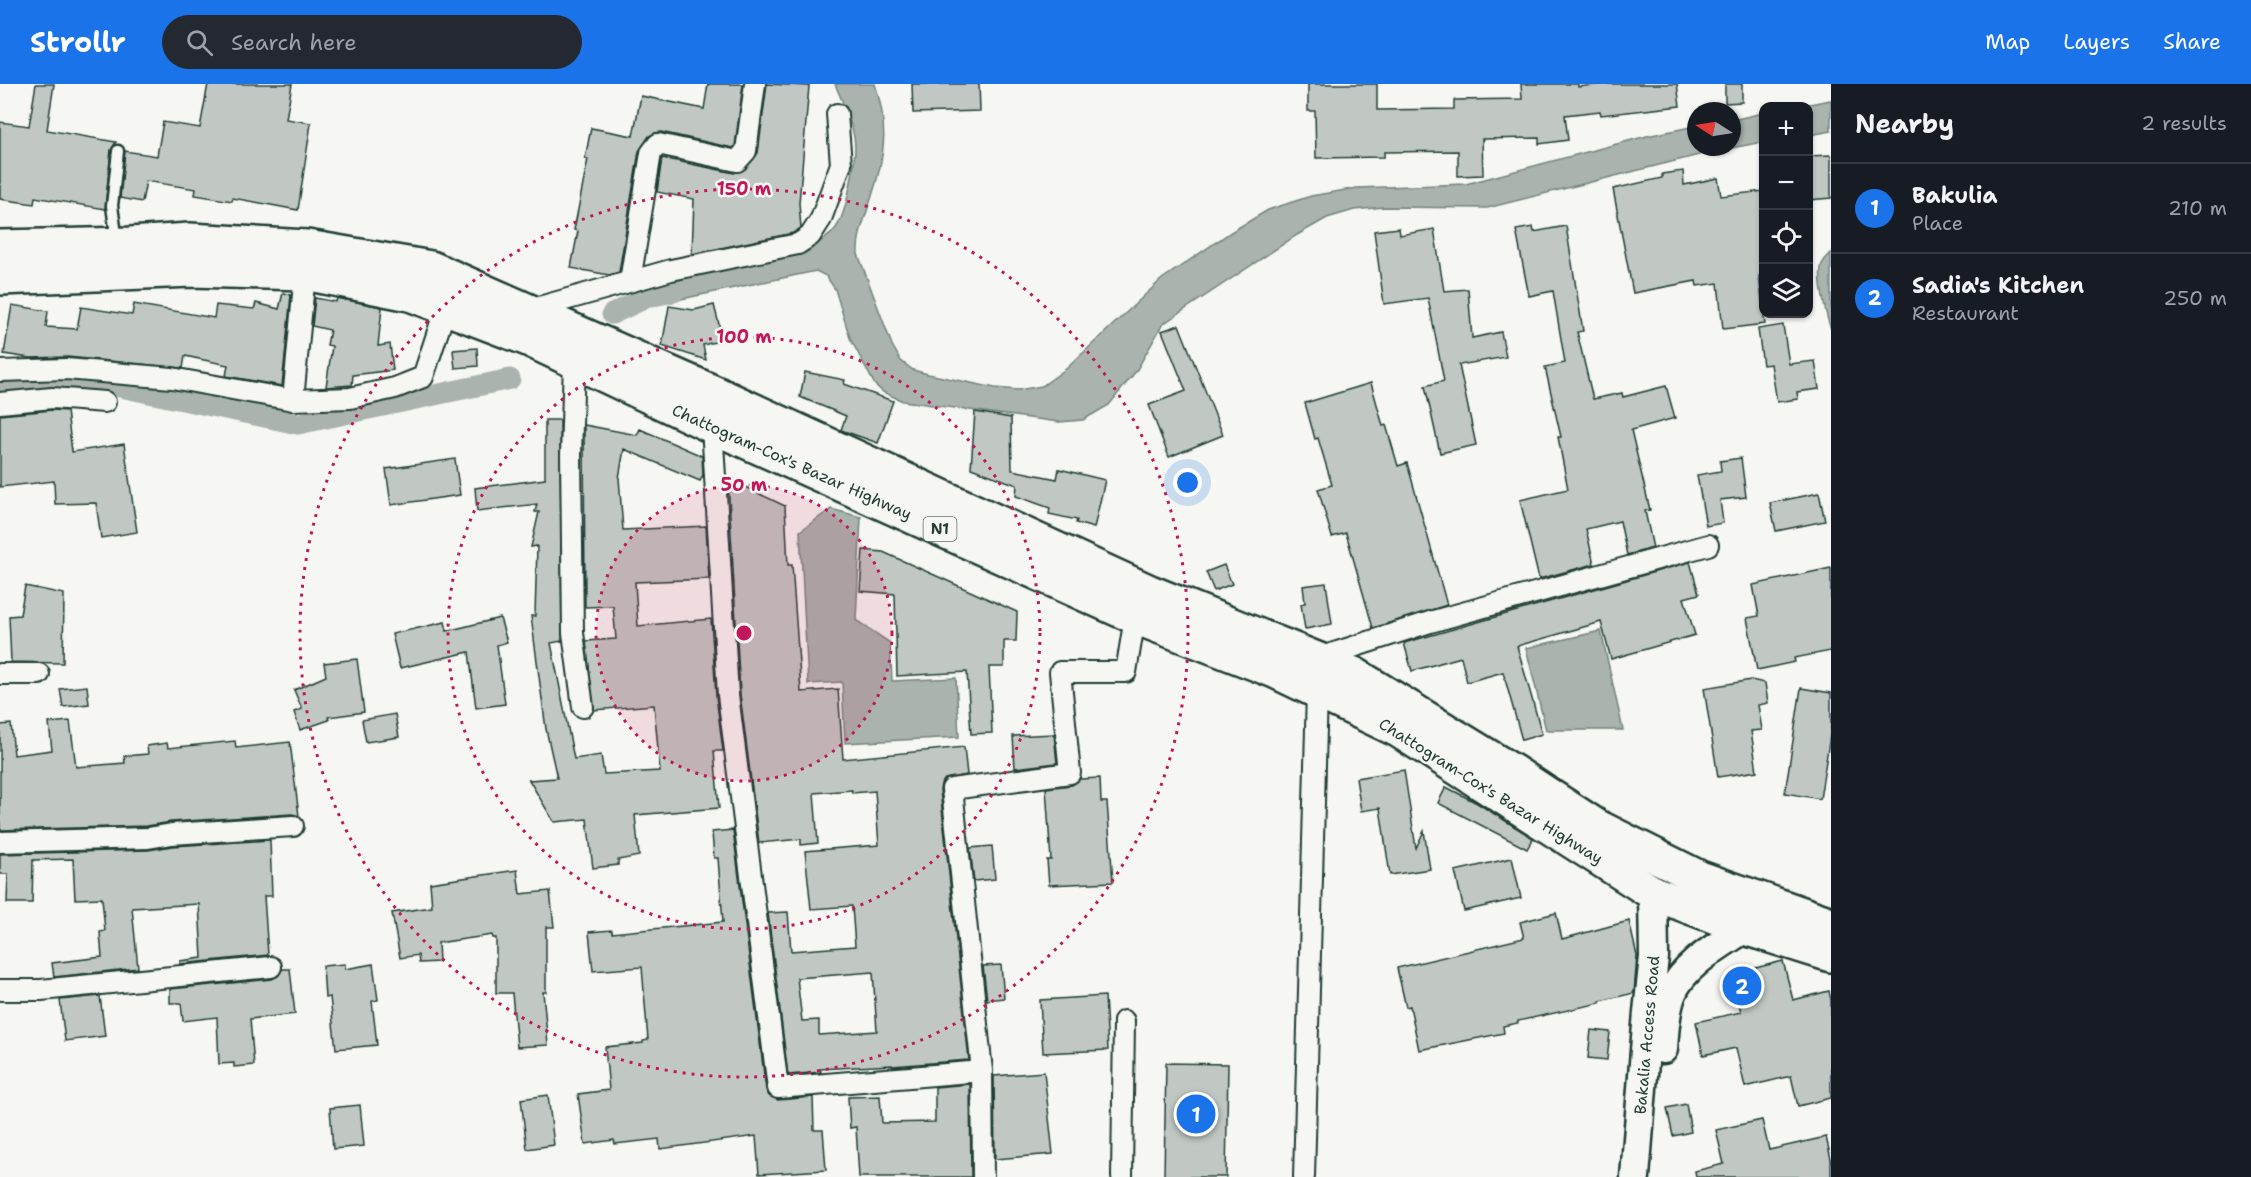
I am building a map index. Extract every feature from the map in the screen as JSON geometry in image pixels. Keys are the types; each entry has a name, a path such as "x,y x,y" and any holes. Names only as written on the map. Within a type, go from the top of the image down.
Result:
{"highway":[{"name":"Chattogram-Cox's Bazar Highway","path":"0,278 122,251 190,240 307,247 430,268 529,310 1150,592 1354,674 1512,771 1596,826 1700,878 1831,924"},
{"name":"Chattogram-Cox's Bazar Highway","path":"0,247 122,251 192,270 305,273 410,294 528,339 712,426 1135,616 1275,671 1398,730 1653,893 1745,928 1831,955"}],"street":[{"path":"630,281 651,153 658,144 737,161 746,150 755,84"},
{"path":"529,310 671,270 798,244 810,236 821,219 841,164 837,114"},
{"path":"0,231 94,230 107,234 122,251"},
{"path":"293,400 305,273"},
{"path":"0,371 66,369 172,378 293,400 350,398 394,388 423,377 446,308"},
{"path":"574,362 571,455 573,633 583,707"},
{"path":"0,403 52,398 105,402"},
{"path":"712,426 728,695 778,1088 982,1071"},
{"path":"1275,671 1430,622 1708,545"},
{"path":"983,1177 982,1071 952,789 1070,773 1060,672 1126,672 1135,616"},
{"path":"0,674 39,674"},
{"path":"1304,1177 1317,691"},
{"path":"0,842 148,838 172,834 294,826"},
{"name":"Bakalia Access Road","path":"1651,1177 1665,1025 1654,957 1653,893"},
{"name":"Bakalia Access Road","path":"1660,1000 1672,993 1693,963 1745,928"},
{"path":"0,990 41,990 271,967"},
{"name":"Bakalia Access Road","path":"1635,1177 1660,1000"},
{"path":"1122,1177 1124,1021"}],"lane":[{"path":"118,151 112,206 122,251"}],"shaded area":[{"path":"835,84 875,84 882,114 884,142 876,184 860,233 858,254 892,345 901,361 913,370 928,374 995,388 1018,390 1042,386 1067,368 1162,279 1268,210 1311,196 1357,188 1466,184 1647,136 1687,128 1687,156 1695,156 1487,208 1384,207 1354,210 1327,218 1297,235 1163,324 1136,371 1109,405 1083,420 1059,422 903,401 883,392 875,385 850,338 835,289 826,276 816,271 662,303 654,303 648,297 655,283 818,243 828,237 844,210 853,170 854,137"},
{"path":"1831,100 1831,131 1813,134 1813,103"},
{"path":"1759,114 1759,143 1741,146 1741,118"},
{"path":"1831,253 1831,329 1821,287 1821,270 1822,264"},
{"path":"831,509 861,517 856,620 890,643 892,681 956,678 959,737 845,743 842,682 808,684 800,531"},
{"path":"1601,631 1623,730 1546,730 1526,648"}],"building":[{"path":"36,84 54,84 47,130 116,142 111,150 105,209 35,197 34,204 0,199 0,122 29,126"},
{"path":"208,84 292,84 286,119 311,123 298,210 233,198 232,201 195,195 196,189 146,181 142,202 120,198 125,151 157,156 163,122 200,128"},
{"path":"708,84 743,84 735,146 733,148 661,132 649,136 639,151 619,272 609,275 571,268 578,231 574,230 588,159 585,159 591,128 633,136 641,96 704,109"},
{"path":"767,84 809,86 799,203 801,228 793,233 692,254 694,199 657,192 662,158 734,173 745,169 758,153"},
{"path":"912,84 979,84 980,111 913,113"},
{"path":"1308,84 1377,84 1377,110 1454,109 1454,100 1522,99 1521,84 1578,84 1578,87 1602,84 1677,84 1680,106 1601,115 1600,111 1565,115 1568,140 1539,144 1539,138 1482,139 1483,175 1458,176 1458,151 1384,152 1384,157 1316,158 1315,111 1308,111"},
{"path":"1725,84 1742,84 1742,102 1725,102"},
{"path":"1831,155 1831,198 1813,200 1813,156"},
{"path":"1683,171 1684,185 1718,178 1721,196 1759,192 1759,318 1764,318 1765,324 1723,329 1718,283 1697,286 1696,281 1633,293 1613,189 1662,178 1662,174"},
{"path":"1566,226 1583,331 1577,332 1593,399 1622,393 1623,397 1666,386 1675,418 1631,430 1650,510 1645,511 1653,548 1627,555 1620,521 1586,529 1594,564 1539,579 1520,500 1568,489 1558,437 1561,437 1545,367 1565,363 1553,291 1529,296 1516,230 1533,227 1534,232"},
{"path":"1399,228 1400,235 1434,229 1444,291 1468,289 1472,338 1501,332 1506,357 1459,365 1476,445 1440,453 1425,386 1444,381 1428,298 1384,304 1374,231"},
{"path":"283,293 291,295 282,386 226,376 228,365 185,356 183,368 67,357 30,358 4,354 12,305 48,311 46,327 77,329 81,307 132,315 134,304 214,318 216,305 254,309 256,303 279,309"},
{"path":"315,298 336,302 337,298 382,307 378,346 390,344 393,370 353,375 352,385 326,387 332,346 327,345 330,330 312,326"},
{"path":"714,305 723,340 703,345 706,360 662,346 669,306 694,310"},
{"path":"1179,325 1223,435 1169,457 1149,405 1186,391 1162,331"},
{"path":"1783,325 1789,364 1815,361 1819,389 1797,392 1798,399 1777,402 1771,364 1763,365 1758,329"},
{"path":"477,348 478,366 455,368 453,350"},
{"path":"805,372 845,380 844,384 893,401 878,443 841,430 846,416 800,397"},
{"path":"1371,383 1383,426 1386,425 1398,466 1407,463 1447,605 1373,628 1346,533 1332,537 1318,489 1332,485 1305,403"},
{"path":"52,410 67,411 72,452 124,444 137,532 101,538 96,503 55,504 54,481 0,487 0,415"},
{"path":"975,412 1011,418 1012,470 1057,479 1059,469 1105,480 1094,528 1076,523 1077,520 1049,514 1050,508 1016,496 1017,485 971,468"},
{"path":"545,420 560,420 562,641 551,643 574,759 601,755 604,774 660,771 654,705 594,710 586,641 616,639 613,606 585,607 584,425 637,435 640,429 702,456 703,475 700,481 624,449 619,478 623,530 706,526 709,579 635,582 638,626 711,619 716,696 723,751 714,751 719,808 635,815 639,856 618,860 618,865 593,868 587,819 554,822 529,780 557,778 546,729 531,616 535,616 537,546 531,547 539,512 535,512 537,504 477,511 475,488 545,479"},
{"path":"1741,458 1746,497 1720,500 1723,523 1706,526 1697,475 1721,471 1720,461"},
{"path":"455,459 460,495 391,505 386,469"},
{"path":"728,479 785,506 788,565 792,565 801,692 838,689 843,759 964,747 967,775 945,779 940,790 969,1060 820,1069 821,1072 788,1075 768,913 788,912 791,951 855,946 852,906 811,909 805,851 879,845 875,791 814,793 818,843 801,845 801,839 759,843 740,694","holes":["873,972 877,1031 819,1035 819,1020 802,1021 797,978"]},
{"path":"1819,493 1825,521 1776,531 1770,503"},
{"path":"863,550 883,552 1017,612 1016,641 1004,641 1004,667 989,667 992,733 971,734 967,672 897,676 895,594 860,591"},
{"path":"1690,562 1699,594 1684,598 1695,635 1611,659 1601,622 1517,646 1542,734 1522,740 1503,672 1467,682 1461,657 1412,671 1404,643"},
{"path":"1224,565 1232,584 1214,591 1206,572"},
{"path":"1831,568 1831,651 1794,658 1795,662 1757,670 1747,618 1759,616 1753,585"},
{"path":"1326,583 1332,624 1305,629 1301,604 1305,603 1303,586"},
{"path":"25,586 64,594 63,663 11,662 9,616 20,615"},
{"path":"500,618 507,642 497,645 505,704 476,708 469,652 400,668 392,634 445,622 447,631"},
{"path":"357,659 364,712 328,717 329,720 300,730 294,712 302,709 294,690 326,676 324,663"},
{"path":"1751,680 1765,683 1768,703 1758,705 1762,730 1751,731 1757,771 1718,777 1704,688"},
{"path":"87,686 89,704 63,707 60,689"},
{"path":"1801,688 1831,693 1831,729 1820,799 1785,793"},
{"path":"395,714 399,737 366,742 362,720"},
{"path":"70,721 76,767 125,763 124,756 148,754 147,746 167,743 168,748 235,741 236,748 290,742 299,816 292,814 171,822 147,826 0,830 0,725 11,724 14,755 52,750 49,723"},
{"path":"1054,734 1057,763 1015,768 1013,736"},
{"path":"1404,770 1416,848 1424,831 1430,869 1390,875 1380,808 1361,811 1356,778"},
{"path":"1100,778 1101,802 1107,802 1113,882 1049,885 1047,860 1051,860 1046,788 1072,785 1080,779"},
{"path":"1446,787 1477,803 1533,838 1527,849 1438,803"},
{"path":"733,830 766,1090 769,1096 778,1100 813,1097 814,1130 823,1130 826,1170 759,1174 756,1136 660,1149 659,1139 615,1144 614,1140 585,1144 578,1094 609,1090 605,1047 643,1043 648,1040 642,967 593,971 589,932 612,930 612,933 723,922 718,858 714,858 712,832"},
{"path":"270,840 272,896 264,896 268,955 180,964 180,961 202,958 199,904 132,908 138,968 54,977 52,963 102,957 100,932 105,931 102,898 75,899 73,859 33,860 32,903 7,903 8,874 0,874 0,854 148,850 173,846"},
{"path":"992,846 995,879 974,881 970,848"},
{"path":"1512,858 1521,898 1464,911 1455,871"},
{"path":"517,870 520,894 550,891 554,927 546,927 546,992 543,992 548,1045 517,1047 512,993 496,993 496,938 492,935 438,943 439,962 419,963 418,955 400,958 392,913 432,907 430,883"},
{"path":"1556,913 1562,939 1629,921 1637,956 1634,993 1518,1021 1518,1023 1503,1026 1504,1033 1419,1050 1410,1006 1406,1007 1397,968 1524,938 1520,922"},
{"path":"1783,961 1793,1000 1829,991 1831,1000 1831,1098 1798,1106 1791,1076 1745,1087 1736,1048 1703,1055 1696,1022 1741,1012 1732,974"},
{"path":"345,964 345,969 373,964 378,1000 372,1001 377,1045 336,1049 330,997 325,998 323,966"},
{"path":"1001,965 1004,998 987,1000 983,966"},
{"path":"282,969 290,969 295,1014 250,1019 254,1065 234,1067 234,1063 219,1064 217,1017 183,1021 181,1003 170,1003 170,989 272,979 278,976"},
{"path":"100,996 105,1036 65,1041 60,1000"},
{"path":"1105,996 1108,1050 1043,1053 1040,1000"},
{"path":"1591,1030 1610,1032 1607,1060 1588,1058"},
{"path":"1166,1063 1228,1064 1226,1177 1164,1177"},
{"path":"1044,1072 1053,1154 995,1159 994,1076"},
{"path":"970,1084 971,1177 859,1177 856,1127 850,1128 848,1097 880,1096 882,1123 935,1122 935,1087"},
{"path":"548,1095 554,1145 527,1149 521,1099"},
{"path":"1686,1104 1691,1132 1673,1136 1667,1108"},
{"path":"360,1105 364,1146 333,1149 330,1108"},
{"path":"1762,1120 1769,1150 1826,1137 1831,1159 1831,1177 1696,1177 1695,1171 1724,1164 1716,1130"}],"waterway":[{"path":"612,314 648,297 674,292"},
{"path":"0,393 101,383 298,424 510,379"}],"place":[{"name":"Sadia's Kitchen","path":"1742,986"},
{"name":"Bakulia","path":"1196,1114"}]}
